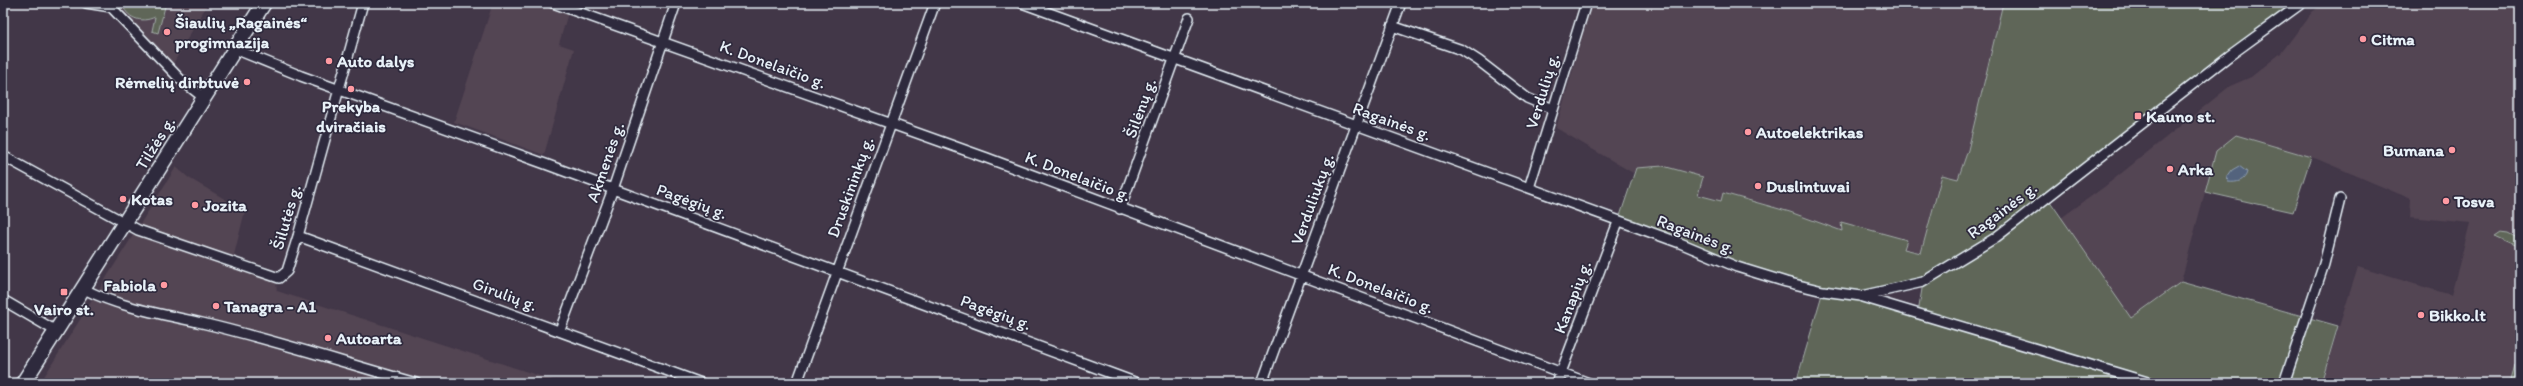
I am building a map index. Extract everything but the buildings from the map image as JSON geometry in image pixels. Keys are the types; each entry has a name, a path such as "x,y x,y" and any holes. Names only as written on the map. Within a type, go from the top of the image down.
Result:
{"highway":[{"name":"Tilžės g.","path":"23,383 264,3"}],"street":[{"path":"86,3 111,7 180,79 204,98"},
{"name":"Šilutės g.","path":"125,222 152,236 279,278 287,271 363,3"},
{"name":"K. Donelaičio g.","path":"553,3 662,41 1302,275 1589,383"},
{"name":"Akmenės g.","path":"560,330 613,189 676,3"},
{"name":"Druskininkų g.","path":"797,383 935,3"},
{"name":"Ragainės g.","path":"1022,3 1529,188 1618,222 1786,282 1861,296 1923,282 1995,238 2229,56 2302,3"},
{"name":"Verduliukų g.","path":"1262,383 1401,3"},
{"name":"Verdulių g.","path":"1529,188 1586,3"},
{"name":"Šilėnų g.","path":"1120,209 1189,18"},
{"path":"1392,26 1462,50 1479,61 1527,98 1553,109"},
{"name":"Pagėgių g.","path":"235,49 338,89 837,271 1137,383"},
{"path":"3,156 125,222"},
{"path":"2284,383 2324,264 2340,199"},
{"name":"Kanapių g.","path":"1557,383 1618,222"},
{"name":"Girulių g.","path":"298,236 560,330 700,383"},
{"path":"84,289 98,296 137,308 202,323 416,383"},
{"path":"1861,296 2151,383"},
{"path":"3,300 56,331"}],"shaded area":[{"name":"Šiaulių „Ragainės“ progimnazija","path":"115,3 208,3 173,64"},
{"path":"493,3 535,3 568,13 559,44 574,49 544,155 454,122"},
{"path":"1592,3 1815,3 1839,10 1842,3 2003,4 1968,150 1958,179 1942,175 1921,253 1904,249 1906,240 1841,223 1842,231 1790,212 1724,193 1721,201 1698,194 1703,177 1636,168 1633,173 1556,128"},
{"path":"2324,3 2520,3 2520,383 2321,383 2358,267 2451,295 2470,223 2410,217 2411,199 2317,159 2236,135 2216,151 2181,282 2131,319 2061,218 2104,187 2230,86 2251,77 2281,53 2312,12"},
{"path":"176,167 189,178 245,211 233,259 275,272 277,291 562,383 40,383"}],"green space":[{"path":"122,3 166,3 158,33 152,31 155,17 139,20 127,12"},
{"path":"2003,3 2302,3 2047,197 2131,318 2181,282 2338,326 2321,383 1796,383 1823,291 1786,282 1618,222 1636,168 1663,166 1703,177 1698,195 1721,201 1723,193 1790,212 1842,231 1841,222 1907,240 1904,249 1921,253 1942,175 1958,179 1968,150","holes":["1923,283 1918,313 1862,296"]},
{"path":"2236,135 2311,157 2293,212 2205,192 2216,151"},
{"path":"2501,232 2509,233 2520,239 2520,247 2495,236"},
{"path":"2515,365 2520,366 2520,383 2510,383"}],"water":[{"path":"2239,166 2247,172 2244,178 2237,182 2228,182 2227,177 2232,170"}],"place":[{"name":"Šiaulių „Ragainės“ progimnazija","path":"167,32"},
{"name":"Citma","path":"2363,39"},
{"name":"Auto dalys","path":"329,61"},
{"name":"Rėmelių dirbtuvė","path":"247,82"},
{"name":"Prekyba dviračiais","path":"351,89"},
{"name":"Kauno st.","path":"2138,116"},
{"name":"Autoelektrikas","path":"1748,132"},
{"name":"Bumana","path":"2452,150"},
{"name":"Arka","path":"2170,169"},
{"name":"Duslintuvai","path":"1758,186"},
{"name":"Kotas","path":"123,199"},
{"name":"Tosva","path":"2446,201"},
{"name":"Jozita","path":"195,205"},
{"name":"Fabiola","path":"164,285"},
{"name":"Vairo st.","path":"64,292"},
{"name":"Tanagra - A1","path":"216,306"},
{"name":"Bikko.lt","path":"2421,315"},
{"name":"Autoarta","path":"328,338"}]}
